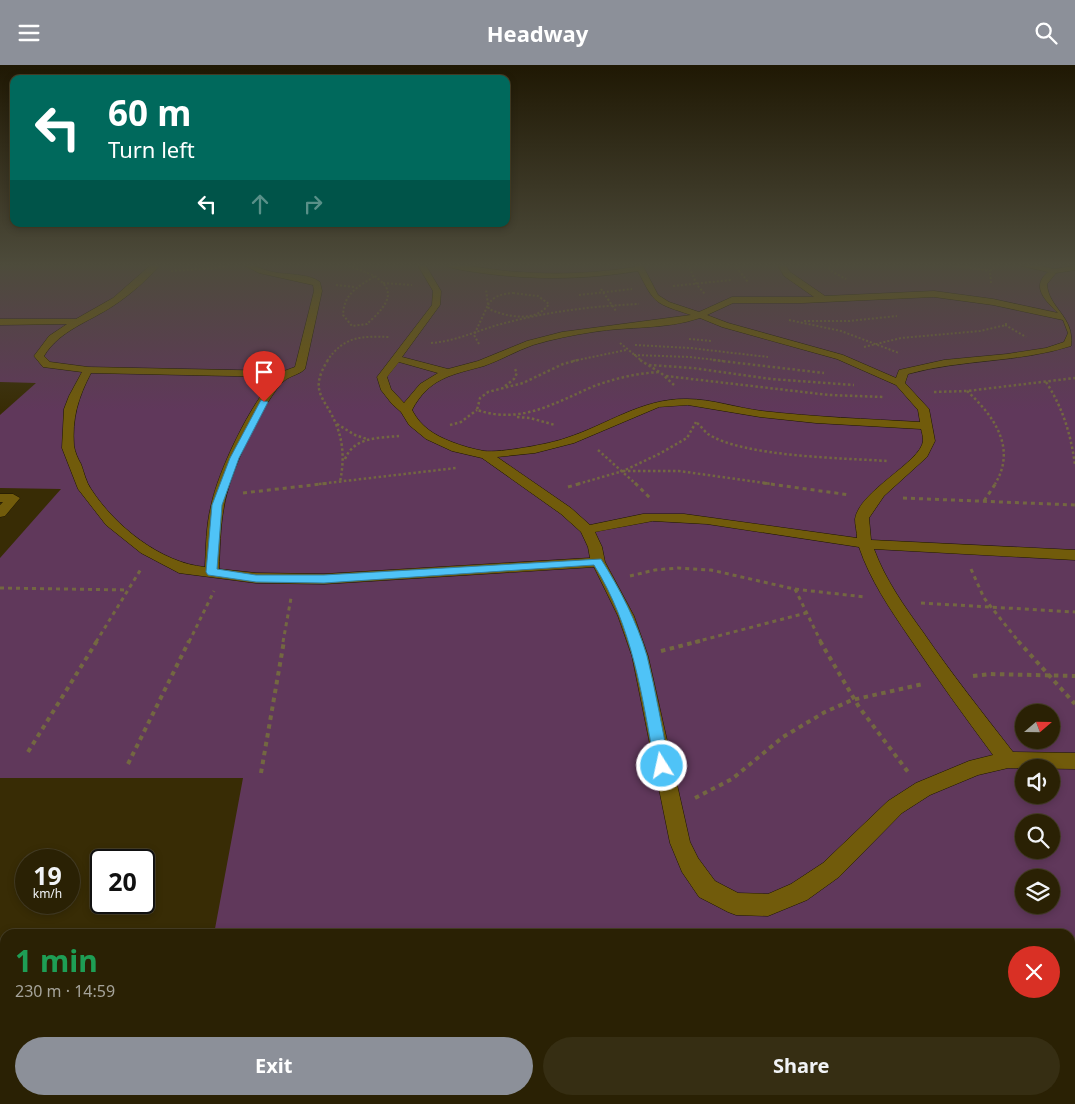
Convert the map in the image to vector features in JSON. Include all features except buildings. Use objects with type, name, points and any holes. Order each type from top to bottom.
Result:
[{"type":"lane","points":[[95,312],[58,333],[45,344],[39,356],[47,365],[88,370],[285,374],[300,369],[314,312]]},
{"type":"lane","points":[[430,312],[382,377],[386,390],[396,402],[406,409],[413,423],[430,437],[456,448],[486,455],[535,449],[570,441],[658,404],[688,403],[760,414],[858,424],[926,426]]},
{"type":"lane","points":[[688,312],[840,357],[900,383],[923,409],[929,441],[923,454],[876,497],[862,518],[865,544],[871,561],[893,601],[947,680],[1008,760]]},
{"type":"lane","points":[[406,409],[414,395],[430,380],[448,371],[482,363],[530,343],[562,335],[612,327],[654,325],[685,320],[705,312]]},
{"type":"lane","points":[[900,383],[903,372],[923,365],[1038,352],[1072,346],[1073,333],[1070,319],[1040,312]]},
{"type":"lane","points":[[0,322],[77,321]]},
{"type":"lane","points":[[396,358],[448,371]]},
{"type":"lane","points":[[88,370],[74,396],[70,409],[68,448],[84,489],[111,523],[146,550],[184,570],[256,578],[324,579],[598,562]]},
{"type":"lane","points":[[212,572],[217,505],[234,458],[256,414],[285,374]]},
{"type":"lane","points":[[486,455],[566,511],[587,531],[595,547],[598,562],[626,616],[640,656],[680,843],[686,858],[707,889],[736,904],[768,905],[799,893],[831,870],[895,807],[923,789],[976,767],[1008,760],[1075,761]]},
{"type":"lane","points":[[0,498],[13,498],[0,513]]},
{"type":"lane","points":[[587,531],[619,523],[659,517],[698,518],[806,537],[865,544],[965,551],[1075,555]]},
{"type":"path","points":[[343,312],[346,321],[352,326],[367,324],[379,312]]},
{"type":"path","points":[[480,346],[474,335],[485,312]]},
{"type":"path","points":[[494,312],[506,316],[548,312]]},
{"type":"path","points":[[424,343],[450,341],[474,335],[542,312]]},
{"type":"path","points":[[540,493],[623,471],[687,439],[696,422],[696,416],[688,403],[666,376],[633,355],[622,346],[613,334],[612,327],[617,312]]},
{"type":"path","points":[[789,320],[849,321],[902,315]]},
{"type":"path","points":[[840,357],[856,349],[876,343],[915,336],[980,331],[1006,325],[1006,318]]},
{"type":"path","points":[[798,321],[841,331],[876,343],[904,356]]},
{"type":"path","points":[[476,341],[482,331]]},
{"type":"path","points":[[344,459],[336,423],[323,404],[319,390],[321,375],[326,362],[334,352],[358,337],[396,338]]},
{"type":"path","points":[[681,338],[714,341]]},
{"type":"path","points":[[622,346],[690,348],[770,357]]},
{"type":"path","points":[[444,426],[461,422],[478,410],[480,398],[488,392],[523,383],[563,364],[627,350]]},
{"type":"path","points":[[633,355],[690,357],[783,369],[832,373]]},
{"type":"path","points":[[503,388],[514,379],[516,373],[511,364]]},
{"type":"path","points":[[649,365],[693,368],[771,379],[862,385]]},
{"type":"path","points":[[512,416],[550,407],[589,388],[628,375],[660,372]]},
{"type":"path","points":[[666,376],[829,395],[888,397]]},
{"type":"path","points":[[933,392],[967,391],[1075,378]]},
{"type":"path","points":[[1046,382],[1067,419],[1075,465]]},
{"type":"path","points":[[967,391],[989,411],[1002,438],[1002,470],[994,487],[983,501]]},
{"type":"path","points":[[478,410],[489,414],[530,418],[559,427]]},
{"type":"path","points":[[696,422],[699,427],[717,439],[746,447],[831,457],[914,463]]},
{"type":"path","points":[[336,423],[355,435],[368,439],[407,435]]},
{"type":"path","points":[[340,482],[346,452],[368,439]]},
{"type":"path","points":[[594,447],[623,471],[653,501]]},
{"type":"path","points":[[235,494],[465,467]]},
{"type":"path","points":[[623,471],[679,471],[834,494],[1075,505]]},
{"type":"path","points":[[965,551],[975,585],[990,608],[1047,675],[1075,704]]},
{"type":"path","points":[[28,752],[143,565]]},
{"type":"path","points":[[609,580],[655,570],[678,568],[711,570],[794,589],[893,601],[1075,612]]},
{"type":"path","points":[[0,588],[128,590]]},
{"type":"path","points":[[128,764],[215,589]]},
{"type":"path","points":[[794,589],[852,700],[887,749],[923,789]]},
{"type":"path","points":[[261,773],[291,594]]},
{"type":"path","points":[[640,656],[806,613]]},
{"type":"path","points":[[671,807],[704,795],[732,779],[783,737],[825,712],[852,700],[947,680],[990,674],[1075,676]]},
{"type":"shaded area","points":[[0,312],[1075,312],[1075,929],[215,929],[243,778],[0,778],[0,558],[61,489],[0,488],[0,415],[36,383],[0,382]]},
{"type":"route","points":[[264,402],[234,458],[217,505],[212,572],[256,578],[324,579],[598,562],[626,616],[640,656],[650,698],[662,766]]}]
